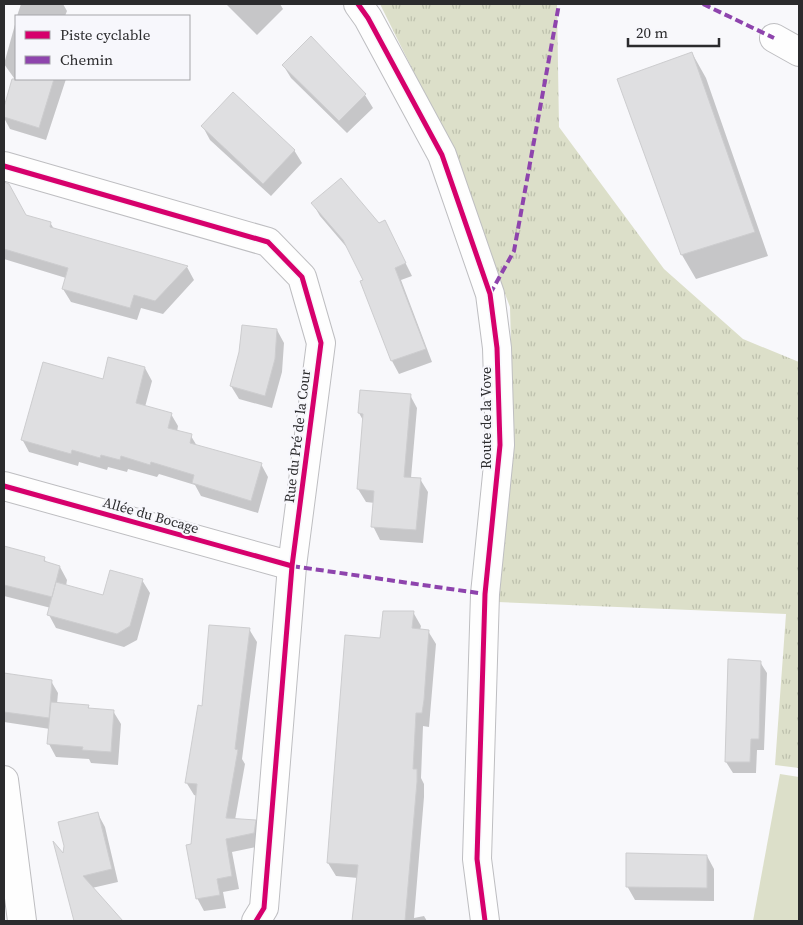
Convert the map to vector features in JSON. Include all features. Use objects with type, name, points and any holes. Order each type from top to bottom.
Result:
[{"type":"street","name":"Route de la Vove","points":[[358,4],[368,18],[442,155],[490,294],[497,348],[500,445],[485,594],[477,859],[485,921]]},
{"type":"street","points":[[774,38],[799,52]]},
{"type":"street","name":"Rue du Pré de la Cour","points":[[4,166],[268,242],[302,277],[321,343],[292,566],[264,908],[256,921]]},
{"type":"street","name":"Allée du Bocage","points":[[4,486],[292,566]]},
{"type":"street","points":[[4,780],[22,921]]},
{"type":"green space","points":[[380,4],[557,4],[559,127],[664,269],[743,339],[799,362],[799,768],[775,765],[786,614],[498,602],[513,414],[510,307],[442,129]]},
{"type":"green space","points":[[780,774],[799,777],[799,921],[753,921]]},
{"type":"building","points":[[311,36],[366,94],[339,121],[282,65]]},
{"type":"building","points":[[692,52],[755,232],[681,255],[617,79]]},
{"type":"building","points":[[12,79],[54,80],[39,128],[4,117],[4,107]]},
{"type":"building","points":[[233,92],[295,150],[263,184],[201,126]]},
{"type":"building","points":[[341,178],[379,223],[385,220],[406,263],[395,268],[426,349],[391,361],[360,281],[363,280],[343,240],[311,203]]},
{"type":"building","points":[[4,182],[9,184],[26,215],[51,222],[50,227],[188,266],[155,301],[134,295],[130,308],[62,289],[68,268],[4,249]]},
{"type":"building","points":[[242,325],[277,329],[275,359],[265,396],[230,386],[239,352]]},
{"type":"building","points":[[108,357],[145,367],[136,403],[172,413],[168,428],[192,434],[190,443],[262,463],[251,501],[192,483],[194,475],[151,462],[150,465],[121,456],[120,460],[101,455],[100,458],[72,450],[71,454],[21,440],[43,362],[103,379]]},
{"type":"building","points":[[360,390],[411,394],[404,477],[421,478],[416,530],[371,527],[374,491],[357,489],[363,414],[358,413]]},
{"type":"building","points":[[4,546],[45,557],[44,561],[60,566],[52,597],[4,585]]},
{"type":"building","points":[[110,570],[143,579],[130,626],[117,634],[47,615],[56,582],[103,595]]},
{"type":"building","points":[[383,611],[414,611],[412,628],[429,630],[422,713],[416,713],[413,769],[417,769],[417,782],[405,921],[352,921],[358,865],[327,863],[345,635],[380,638]]},
{"type":"building","points":[[209,625],[250,628],[235,749],[238,750],[226,818],[256,820],[254,833],[226,839],[232,876],[217,879],[220,895],[196,899],[186,845],[191,844],[197,784],[185,783],[198,705],[202,706]]},
{"type":"building","points":[[728,659],[761,661],[759,739],[751,739],[750,762],[725,762]]},
{"type":"building","points":[[4,673],[52,680],[49,718],[4,712]]},
{"type":"building","points":[[51,702],[89,705],[88,708],[114,710],[111,752],[82,750],[83,747],[47,744]]},
{"type":"building","points":[[98,812],[112,869],[83,876],[123,921],[74,921],[53,841],[63,853],[64,846],[58,822]]},
{"type":"building","points":[[626,853],[707,855],[707,888],[626,887]]},
{"type":"marked path","points":[[490,294],[514,251],[559,4]]},
{"type":"marked path","points":[[703,4],[774,38]]},
{"type":"marked path","points":[[292,566],[485,594]]},
{"type":"cycle path","points":[[358,4],[368,18],[442,155],[490,294],[497,348],[500,445],[485,594],[477,859],[485,921]]},
{"type":"cycle path","points":[[4,166],[268,242],[302,277],[321,343],[292,566],[264,908],[256,921]]},
{"type":"cycle path","points":[[4,486],[292,566]]}]
